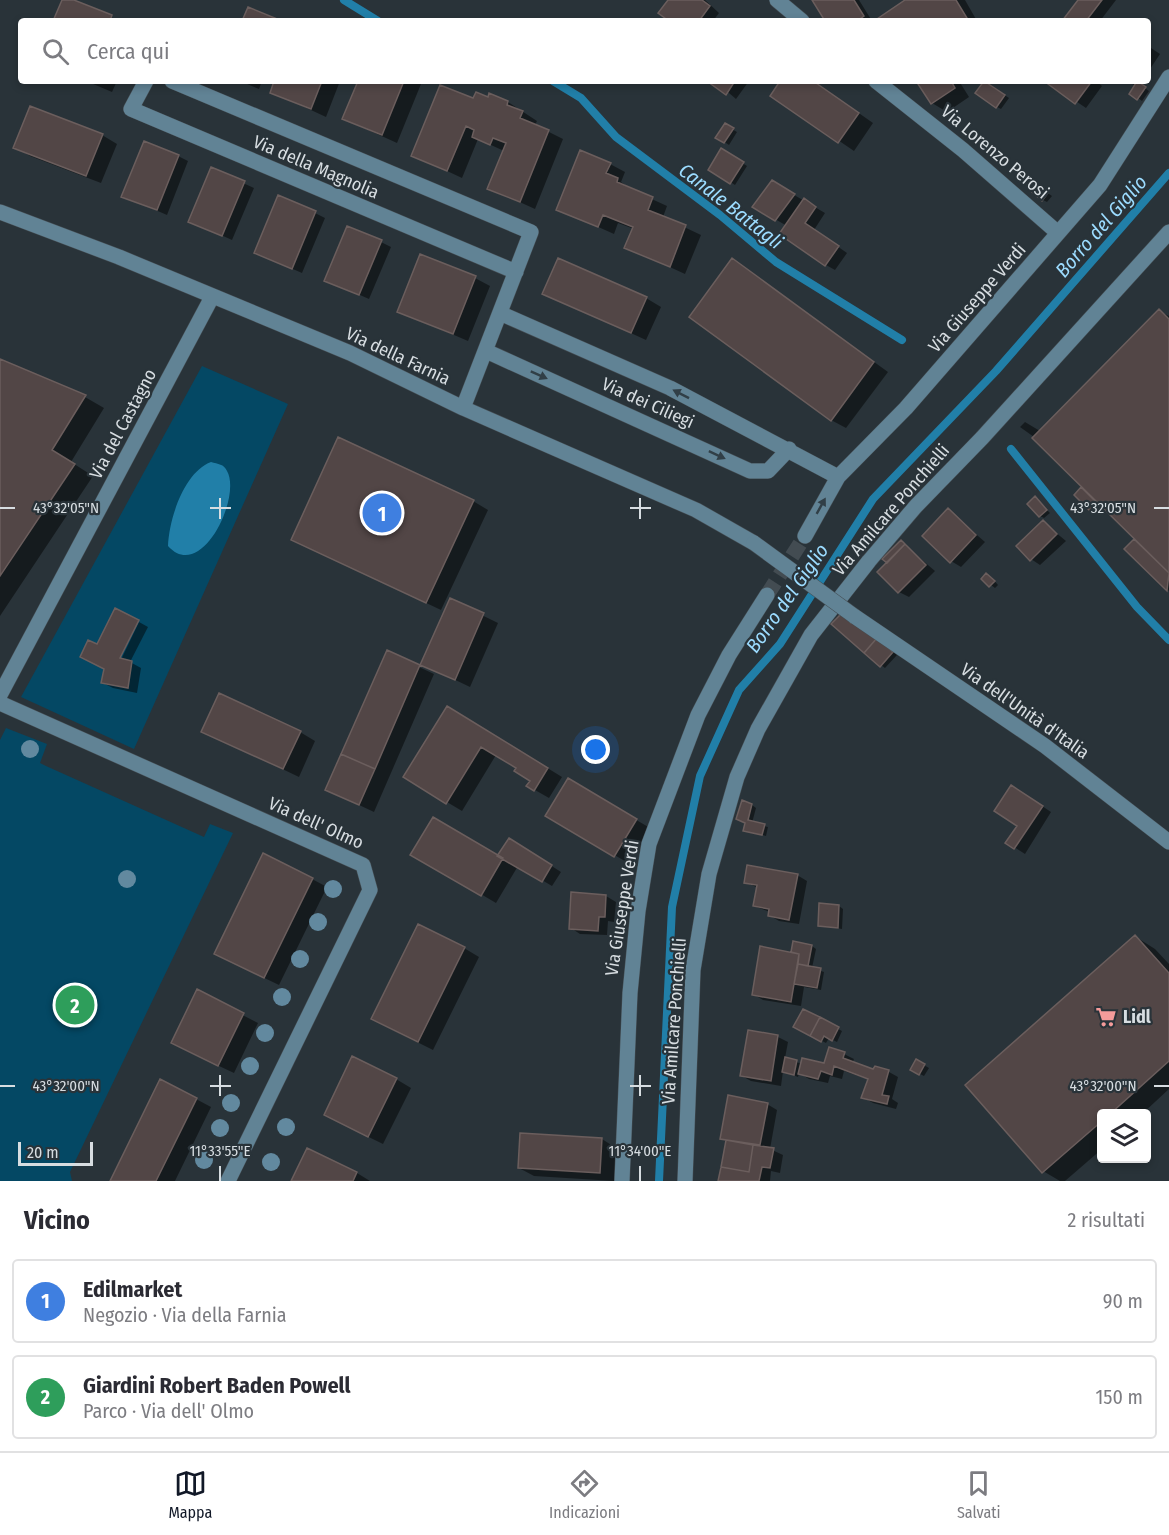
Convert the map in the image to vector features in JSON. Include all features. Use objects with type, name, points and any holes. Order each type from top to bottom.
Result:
[{"type":"street","points":[[785,3],[799,18]]},
{"type":"street","name":"Via Giuseppe Verdi","points":[[806,536],[837,477],[906,408],[1100,185],[1169,77]]},
{"type":"street","name":"Via della Magnolia","points":[[144,84],[130,109],[516,272]]},
{"type":"street","name":"Via della Magnolia","points":[[179,84],[531,232],[502,314],[463,408]]},
{"type":"street","name":"Via Lorenzo Perosi","points":[[880,84],[963,150],[1058,233]]},
{"type":"street","name":"Via della Farnia","points":[[0,204],[19,218]]},
{"type":"street","name":"Via della Farnia","points":[[0,212],[119,256],[350,353],[463,408],[696,510],[754,543],[854,616]]},
{"type":"street","name":"Via Amilcare Ponchielli","points":[[685,1181],[693,969],[709,874],[737,777],[758,729],[811,635],[869,561],[916,506],[982,438],[1169,232]]},
{"type":"street","name":"Via del Castagno","points":[[0,695],[212,297]]},
{"type":"street","name":"Via dei Ciliegi","points":[[502,314],[670,388],[789,449],[837,477]]},
{"type":"street","name":"Via dei Ciliegi","points":[[486,351],[750,471],[768,471],[789,449]]},
{"type":"street","name":"Via Giuseppe Verdi","points":[[622,1181],[630,993],[638,911],[649,844],[698,715],[751,618],[767,595]]},
{"type":"street","name":"Via dell'Unità d'Italia","points":[[854,616],[1045,746],[1169,842]]},
{"type":"street","name":"Via dell' Olmo","points":[[0,703],[363,865],[370,891],[228,1181]]},
{"type":"shaded area","points":[[202,366],[288,404],[134,749],[21,697]]},
{"type":"shaded area","points":[[211,462],[224,467],[230,483],[229,499],[224,516],[216,532],[205,545],[193,554],[181,554],[168,546],[175,510],[193,476],[201,467]]},
{"type":"shaded area","points":[[6,728],[47,744],[40,763],[46,766],[204,837],[210,824],[233,833],[70,1172],[72,1181],[0,1181],[0,740]]},
{"type":"building","points":[[62,0],[74,0],[112,15],[111,18],[54,18]]},
{"type":"building","points":[[668,0],[702,0],[710,6],[701,18],[665,18],[658,13]]},
{"type":"building","points":[[812,0],[854,0],[864,16],[861,18],[823,18]]},
{"type":"building","points":[[905,0],[956,0],[967,18],[878,18]]},
{"type":"building","points":[[1078,0],[1102,0],[1088,18],[1064,18]]},
{"type":"building","points":[[248,7],[275,18],[243,18]]},
{"type":"building","points":[[273,84],[321,84],[311,109],[270,93]]},
{"type":"building","points":[[357,84],[403,84],[382,135],[342,119]]},
{"type":"building","points":[[711,84],[733,84],[726,95]]},
{"type":"building","points":[[778,84],[817,84],[859,113],[838,143],[770,96]]},
{"type":"building","points":[[918,84],[953,84],[955,88],[931,104]]},
{"type":"building","points":[[982,84],[988,84],[1005,95],[996,108],[975,93]]},
{"type":"building","points":[[1048,84],[1090,84],[1075,104]]},
{"type":"building","points":[[1135,84],[1146,87],[1137,100],[1129,94]]},
{"type":"building","points":[[440,85],[473,98],[476,92],[488,97],[489,93],[508,101],[507,105],[523,111],[520,118],[549,130],[520,202],[487,189],[506,143],[493,138],[490,145],[472,137],[474,130],[466,126],[447,171],[411,156]]},
{"type":"building","points":[[30,106],[103,134],[86,176],[13,148]]},
{"type":"building","points":[[725,123],[734,128],[724,143],[715,138]]},
{"type":"building","points":[[144,141],[179,155],[157,210],[121,197]]},
{"type":"building","points":[[721,148],[744,162],[730,184],[708,170]]},
{"type":"building","points":[[580,150],[611,163],[606,173],[618,178],[617,182],[653,197],[648,210],[686,225],[670,267],[624,248],[633,227],[603,215],[598,227],[556,210]]},
{"type":"building","points":[[211,167],[245,181],[222,236],[188,222]]},
{"type":"building","points":[[772,180],[795,194],[775,221],[752,207]]},
{"type":"building","points":[[1038,185],[1048,193],[1042,201],[1032,192]]},
{"type":"building","points":[[278,195],[316,211],[292,269],[254,253]]},
{"type":"building","points":[[804,198],[816,207],[805,223],[839,246],[825,266],[779,234]]},
{"type":"building","points":[[347,226],[382,240],[359,295],[324,281]]},
{"type":"building","points":[[420,254],[476,276],[453,334],[397,312]]},
{"type":"building","points":[[558,258],[647,297],[631,333],[542,294]]},
{"type":"building","points":[[732,258],[874,362],[831,421],[689,317]]},
{"type":"building","points":[[1159,309],[1169,319],[1169,573],[1032,438]]},
{"type":"building","points":[[0,359],[86,395],[52,450],[75,464],[0,576]]},
{"type":"building","points":[[338,437],[474,500],[426,603],[291,540]]},
{"type":"building","points":[[1081,487],[1098,504],[1091,512],[1074,495]]},
{"type":"building","points":[[1035,496],[1047,510],[1039,517],[1027,504]]},
{"type":"building","points":[[948,508],[976,535],[950,563],[922,536]]},
{"type":"building","points":[[1043,520],[1057,534],[1030,561],[1016,546]]},
{"type":"building","points":[[1134,539],[1169,573],[1167,591],[1124,549]]},
{"type":"building","points":[[901,540],[905,544],[887,563],[882,559]]},
{"type":"building","points":[[905,544],[926,565],[898,593],[877,572]]},
{"type":"building","points":[[986,573],[995,581],[989,587],[981,579]]},
{"type":"building","points":[[450,598],[484,613],[455,680],[420,665]]},
{"type":"building","points":[[115,608],[139,620],[120,658],[132,661],[128,688],[101,683],[104,669],[80,657],[88,640],[97,644]]},
{"type":"building","points":[[841,614],[851,623],[855,618],[877,638],[864,653],[831,624]]},
{"type":"building","points":[[877,638],[893,652],[880,667],[864,653]]},
{"type":"building","points":[[387,650],[420,665],[375,769],[341,754]]},
{"type":"building","points":[[219,693],[301,731],[283,769],[201,732]]},
{"type":"building","points":[[447,706],[548,768],[534,791],[526,786],[530,781],[514,771],[516,768],[481,747],[446,804],[403,777]]},
{"type":"building","points":[[341,754],[375,769],[359,805],[325,790]]},
{"type":"building","points":[[568,778],[637,819],[614,857],[545,816]]},
{"type":"building","points":[[1011,785],[1043,806],[1014,849],[1005,843],[1017,826],[994,811]]},
{"type":"building","points":[[742,800],[752,804],[748,820],[765,824],[762,835],[743,831],[745,823],[736,819]]},
{"type":"building","points":[[433,817],[503,858],[481,896],[410,855]]},
{"type":"building","points":[[509,838],[552,865],[542,882],[497,856]]},
{"type":"building","points":[[263,853],[313,878],[264,978],[214,954]]},
{"type":"building","points":[[747,865],[798,874],[789,920],[768,916],[769,909],[753,906],[757,885],[744,883]]},
{"type":"building","points":[[571,892],[606,895],[605,917],[599,917],[598,931],[569,929]]},
{"type":"building","points":[[819,903],[839,905],[838,928],[818,926]]},
{"type":"building","points":[[418,924],[465,947],[418,1042],[371,1019]]},
{"type":"building","name":"Lidl","points":[[1135,935],[1169,973],[1169,1061],[1116,1109],[1097,1109],[1097,1125],[1042,1173],[965,1085]]},
{"type":"building","points":[[793,941],[812,945],[808,966],[798,964],[799,954],[791,952]]},
{"type":"building","points":[[760,946],[799,954],[791,1002],[752,995]]},
{"type":"building","points":[[798,964],[821,968],[817,988],[794,984]]},
{"type":"building","points":[[197,989],[244,1013],[218,1066],[171,1043]]},
{"type":"building","points":[[803,1009],[820,1017],[810,1036],[793,1027]]},
{"type":"building","points":[[820,1017],[839,1027],[832,1041],[824,1036],[821,1042],[810,1036]]},
{"type":"building","points":[[748,1030],[778,1035],[771,1081],[740,1076]]},
{"type":"building","points":[[829,1047],[845,1052],[843,1058],[873,1069],[875,1066],[889,1070],[882,1095],[889,1096],[887,1104],[861,1098],[868,1079],[834,1066],[832,1075],[821,1071],[818,1079],[798,1074],[802,1058],[824,1063]]},
{"type":"building","points":[[352,1056],[397,1078],[368,1137],[324,1115]]},
{"type":"building","points":[[785,1057],[797,1060],[794,1075],[782,1072]]},
{"type":"building","points":[[916,1059],[925,1064],[919,1075],[910,1070]]},
{"type":"building","points":[[160,1079],[197,1098],[156,1181],[110,1181]]},
{"type":"building","points":[[728,1095],[768,1103],[760,1145],[720,1139]]},
{"type":"building","points":[[520,1133],[602,1138],[600,1173],[518,1168]]},
{"type":"building","points":[[726,1140],[753,1145],[749,1172],[721,1167]]},
{"type":"building","points":[[753,1145],[774,1148],[770,1168],[762,1167],[759,1181],[718,1181],[721,1167],[749,1172]]},
{"type":"building","points":[[307,1148],[357,1172],[353,1181],[291,1181]]},
{"type":"waterway","name":"Canale Battagli","points":[[344,0],[373,18]]},
{"type":"waterway","name":"Canale Battagli","points":[[558,84],[581,98],[616,137],[720,215],[776,262],[902,340]]},
{"type":"waterway","name":"Borro del Giglio","points":[[659,1181],[672,907],[700,776],[739,690],[780,644],[873,499],[996,371],[1169,173]]},
{"type":"waterway","name":"Canale Battagli","points":[[1011,449],[1137,607],[1169,640]]},
{"type":"tunnel","points":[[767,595],[805,536]]},
{"type":"place","name":"Edilmarket","points":[[382,513]]},
{"type":"place","name":"Giardini Robert Baden Powell","points":[[75,1005]]},
{"type":"place","name":"Lidl","points":[[1106,1017]]}]
